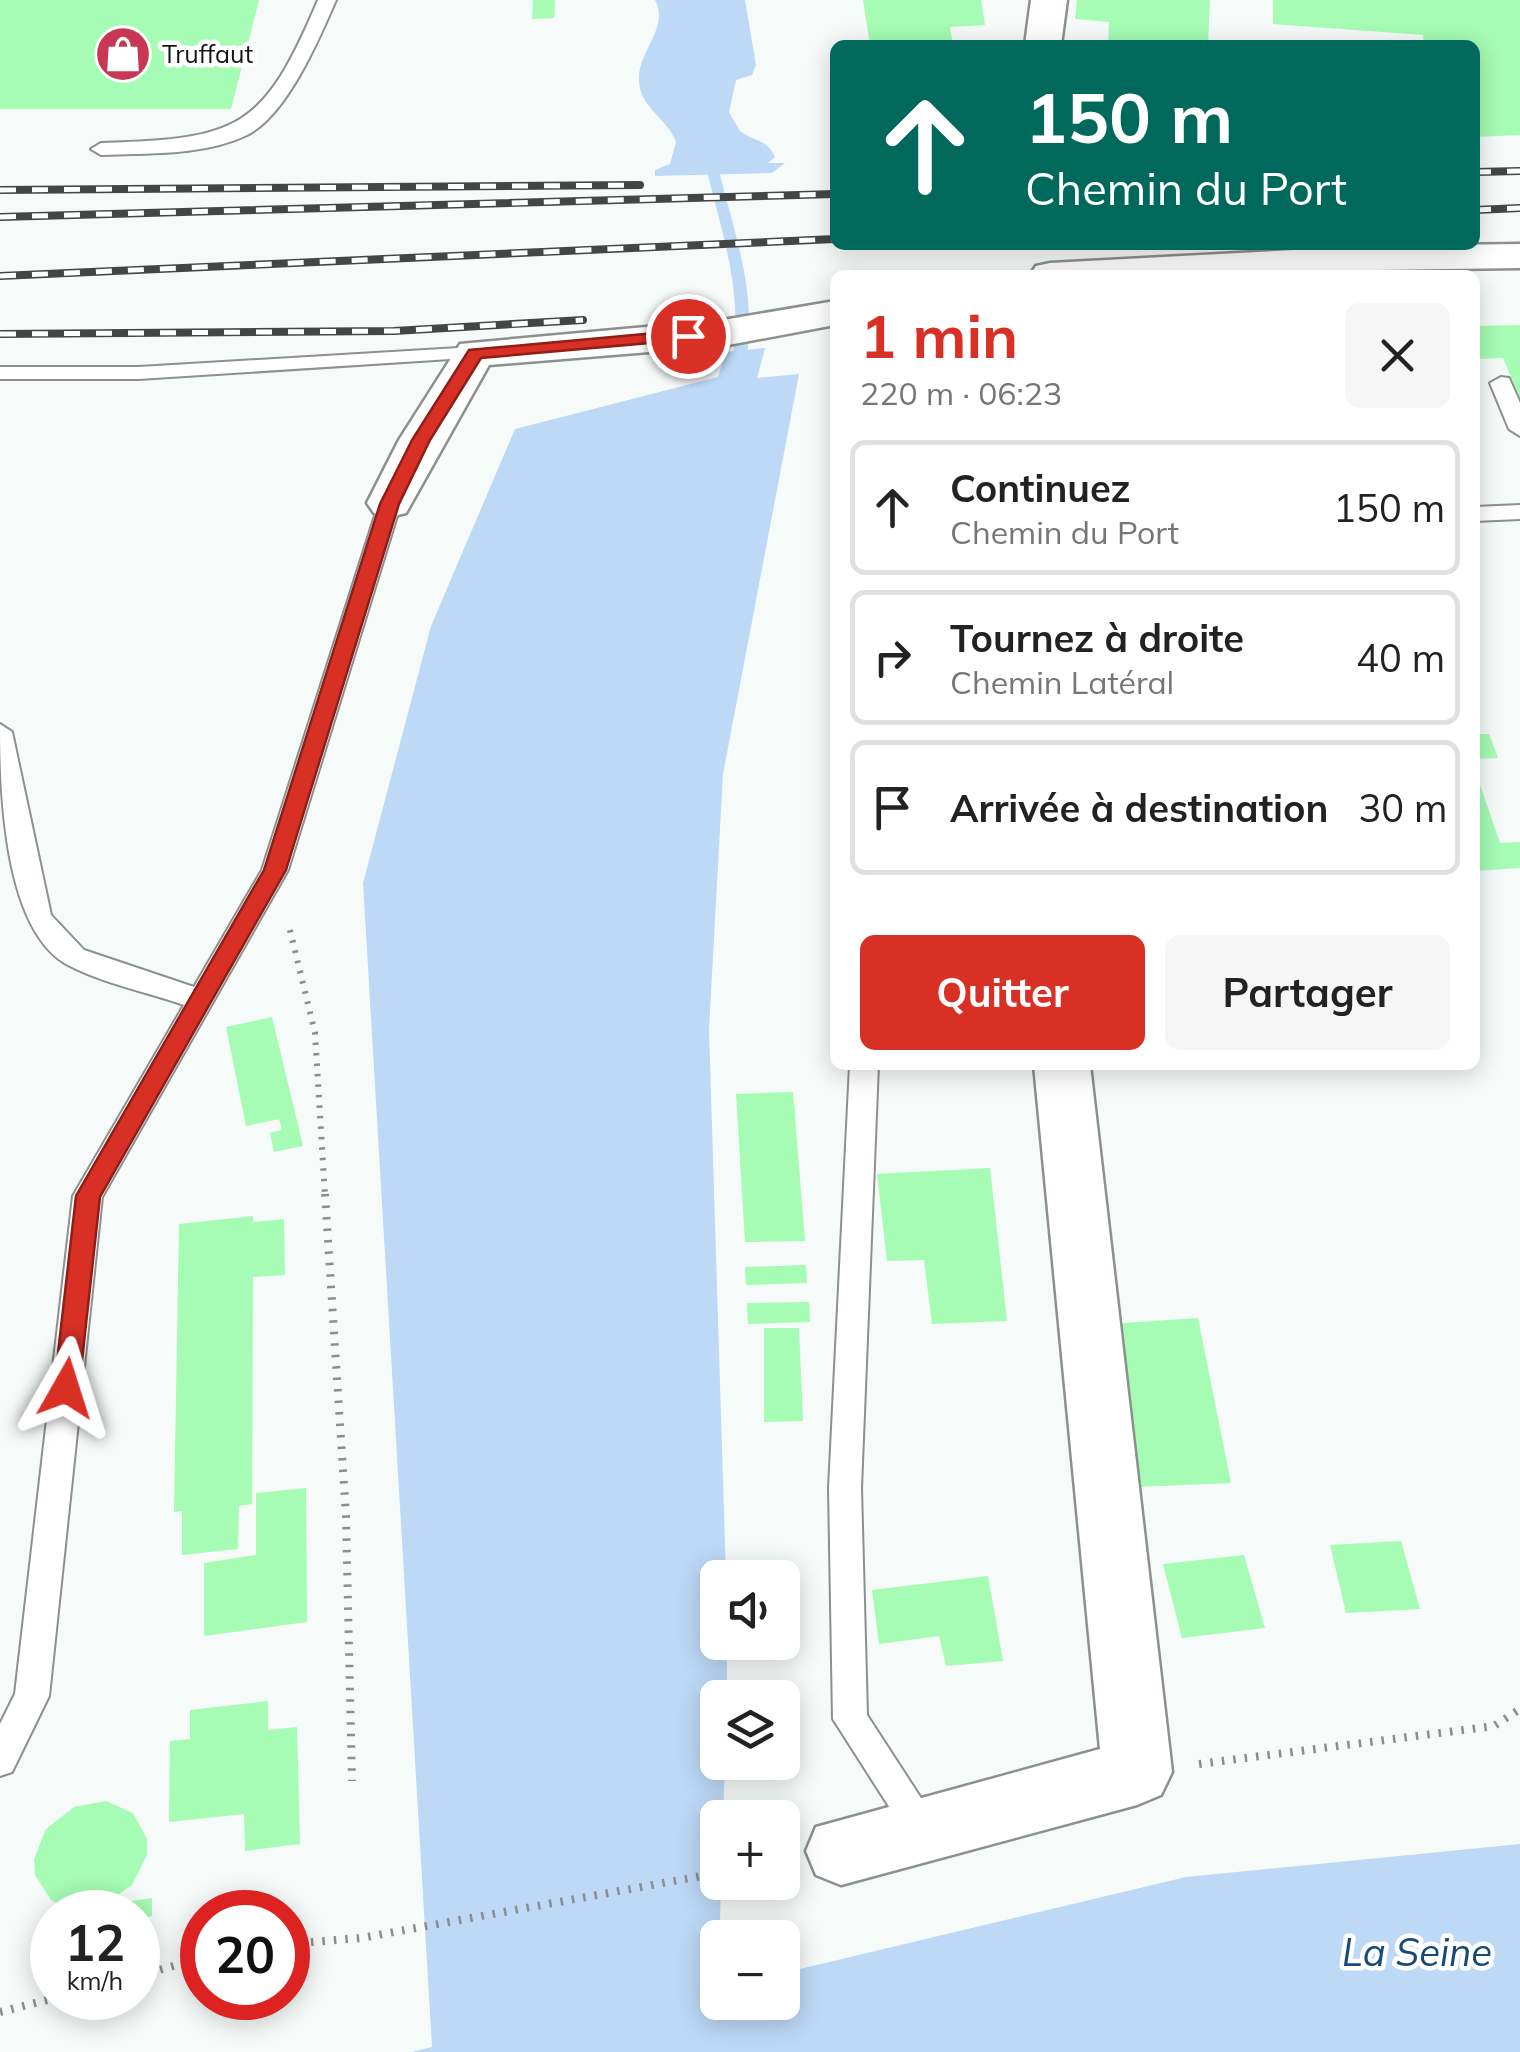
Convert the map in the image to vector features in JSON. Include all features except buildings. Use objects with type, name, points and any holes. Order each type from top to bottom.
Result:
[{"type":"street","points":[[1044,40],[1049,0]]},
{"type":"street","points":[[1144,270],[1370,258],[1520,256]]},
{"type":"street","points":[[390,504],[421,440],[475,353],[723,332],[830,314]]},
{"type":"street","points":[[840,1851],[1136,1772],[1063,1070]]},
{"type":"lane","points":[[100,149],[170,147],[249,127],[310,42],[327,0]]},
{"type":"lane","points":[[0,373],[139,372],[475,353]]},
{"type":"lane","points":[[1501,383],[1520,429]]},
{"type":"lane","points":[[0,1760],[32,1696],[88,1196],[275,870],[390,504]]},
{"type":"lane","points":[[1480,514],[1520,512]]},
{"type":"lane","points":[[0,732],[40,920],[75,957],[201,1000]]},
{"type":"lane","points":[[864,1070],[844,1488],[850,1719],[923,1829]]},
{"type":"path","points":[[275,870],[314,1033],[346,1516],[352,1781]]},
{"type":"path","points":[[1136,1772],[1494,1726],[1520,1709]]},
{"type":"path","points":[[310,1942],[361,1938],[700,1876]]},
{"type":"path","points":[[0,2012],[30,2004]]},
{"type":"water","points":[[655,0],[745,0],[756,65],[752,75],[736,80],[729,112],[740,131],[771,151],[775,157],[768,163],[785,163],[772,173],[655,176],[655,170],[670,164],[676,142],[647,104],[640,86],[641,65],[659,19]]},
{"type":"water","name":"La Seine","points":[[765,348],[757,378],[799,374],[723,774],[709,1029],[725,1560],[700,1560],[700,1660],[727,1660],[727,1680],[700,1680],[700,1780],[724,1780],[724,1800],[700,1800],[700,1900],[721,1900],[720,1920],[700,1920],[700,2020],[800,2020],[800,1969],[1186,1877],[1520,1844],[1520,2052],[412,2052],[432,2047],[363,883],[431,626],[515,429],[718,377],[726,352]]},
{"type":"waterway","points":[[709,154],[742,290],[743,345],[737,373]]},
{"type":"railway","points":[[1480,172],[1520,171]]},
{"type":"railway","points":[[0,190],[640,185]]},
{"type":"railway","points":[[0,217],[830,194]]},
{"type":"railway","points":[[1480,210],[1520,208]]},
{"type":"railway","points":[[0,276],[830,239]]},
{"type":"railway","points":[[0,334],[394,331],[583,320]]},
{"type":"place","name":"Truffaut","points":[[123,54]]},
{"type":"route","points":[[66,1388],[88,1196],[275,870],[390,504],[421,440],[475,353],[688,336]]}]
